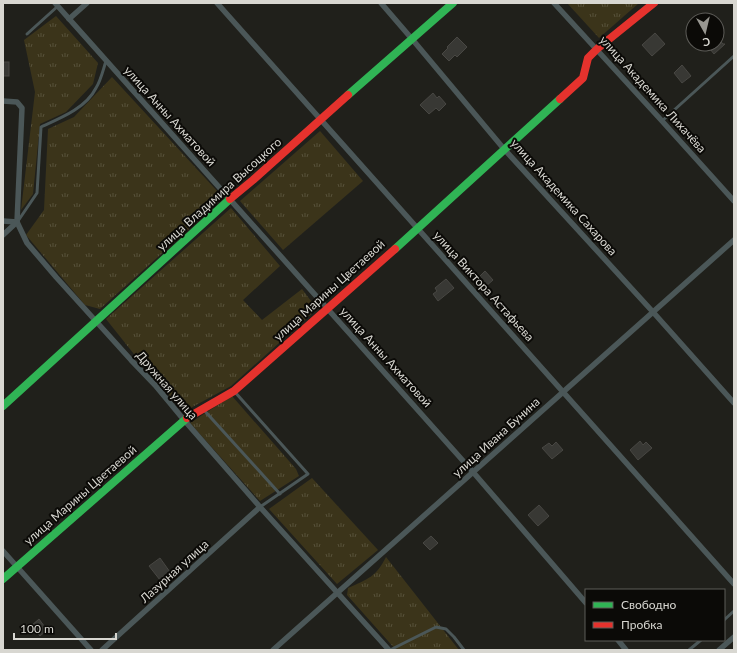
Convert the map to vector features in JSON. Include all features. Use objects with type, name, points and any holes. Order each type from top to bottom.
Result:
[{"type":"street","points":[[69,19],[87,3]]},
{"type":"street","name":"улица Виктора Астафьева","points":[[217,3],[734,584]]},
{"type":"street","name":"улица Академика Сахарова","points":[[380,3],[504,149],[734,403]]},
{"type":"street","name":"улица Владимира Высоцкого","points":[[3,406],[230,199],[453,3]]},
{"type":"street","name":"улица Академика Лихачёва","points":[[554,3],[734,202]]},
{"type":"street","name":"улица Марины Цветаевой","points":[[3,579],[184,420],[234,391],[328,309],[583,78],[588,58],[654,3]]},
{"type":"street","name":"улица Анны Ахматовой","points":[[57,5],[473,472],[585,602]]},
{"type":"street","name":"Дружная улица","points":[[3,101],[17,102],[22,108],[17,222],[27,243],[36,255],[155,385],[260,508],[389,650]]},
{"type":"street","points":[[3,221],[17,222]]},
{"type":"street","points":[[3,235],[17,222]]},
{"type":"street","name":"улица Ивана Бунина","points":[[273,650],[336,592],[564,392],[734,240]]},
{"type":"street","name":"Лазурная улица","points":[[102,650],[260,508]]},
{"type":"street","points":[[3,551],[91,650]]},
{"type":"street","points":[[721,649],[734,637]]},
{"type":"street","points":[[619,641],[626,650]]},
{"type":"lane","points":[[27,34],[57,5]]},
{"type":"lane","points":[[662,121],[734,56]]},
{"type":"lane","points":[[17,222],[37,194],[41,127],[66,115],[85,102],[96,88],[106,60]]},
{"type":"lane","points":[[234,391],[308,474],[260,508]]},
{"type":"lane","points":[[203,409],[280,494]]},
{"type":"lane","points":[[725,619],[734,611]]},
{"type":"lane","points":[[389,650],[436,627],[446,629],[464,650]]},
{"type":"lane","points":[[689,650],[700,641]]},
{"type":"green space","points":[[567,3],[639,3],[599,38]]},
{"type":"green space","points":[[56,16],[98,63],[93,84],[66,112],[40,124],[33,194],[21,210],[35,92],[24,40]]},
{"type":"green space","points":[[112,77],[218,192],[218,203],[100,309],[85,305],[26,235],[44,210],[48,129],[74,117]]},
{"type":"green space","points":[[320,131],[363,181],[283,250],[240,201]]},
{"type":"green space","points":[[231,208],[280,266],[243,300],[262,320],[302,289],[317,309],[231,386],[185,411],[157,383],[106,319]]},
{"type":"green space","points":[[232,396],[296,469],[299,476],[260,501],[190,423]]},
{"type":"green space","points":[[312,478],[378,550],[337,584],[269,509]]},
{"type":"green space","points":[[386,557],[459,650],[396,650],[347,595],[348,588],[371,577],[379,569]]},
{"type":"building","points":[[655,33],[665,44],[652,56],[642,45]]},
{"type":"building","points":[[457,37],[467,47],[457,57],[455,55],[449,61],[442,54]]},
{"type":"building","points":[[3,62],[9,62],[9,76],[3,76]]},
{"type":"building","points":[[682,65],[691,76],[682,83],[674,73]]},
{"type":"building","points":[[433,93],[437,98],[439,96],[446,104],[439,111],[436,108],[429,114],[420,105]]},
{"type":"building","points":[[485,271],[493,280],[485,287],[477,279]]},
{"type":"building","points":[[446,279],[454,288],[438,301],[433,294],[437,291],[435,288]]},
{"type":"building","points":[[640,441],[643,445],[646,442],[652,448],[638,460],[630,450]]},
{"type":"building","points":[[556,442],[563,450],[552,459],[542,448],[549,443],[552,446]]},
{"type":"building","points":[[539,505],[549,516],[538,526],[528,515]]},
{"type":"building","points":[[431,536],[438,543],[430,550],[423,543]]},
{"type":"building","points":[[160,558],[170,572],[160,580],[149,566]]},
{"type":"building","points":[[39,619],[47,630],[40,636],[31,626]]},
{"type":"traffic: fast","points":[[348,95],[453,3]]},
{"type":"traffic: fast","points":[[395,249],[560,99]]},
{"type":"traffic: fast","points":[[3,406],[230,199]]},
{"type":"traffic: fast","points":[[3,579],[187,418]]},
{"type":"traffic: jam","points":[[560,99],[583,78],[588,58],[654,3]]},
{"type":"traffic: jam","points":[[230,199],[348,95]]},
{"type":"traffic: jam","points":[[187,418],[234,391],[395,249]]}]
